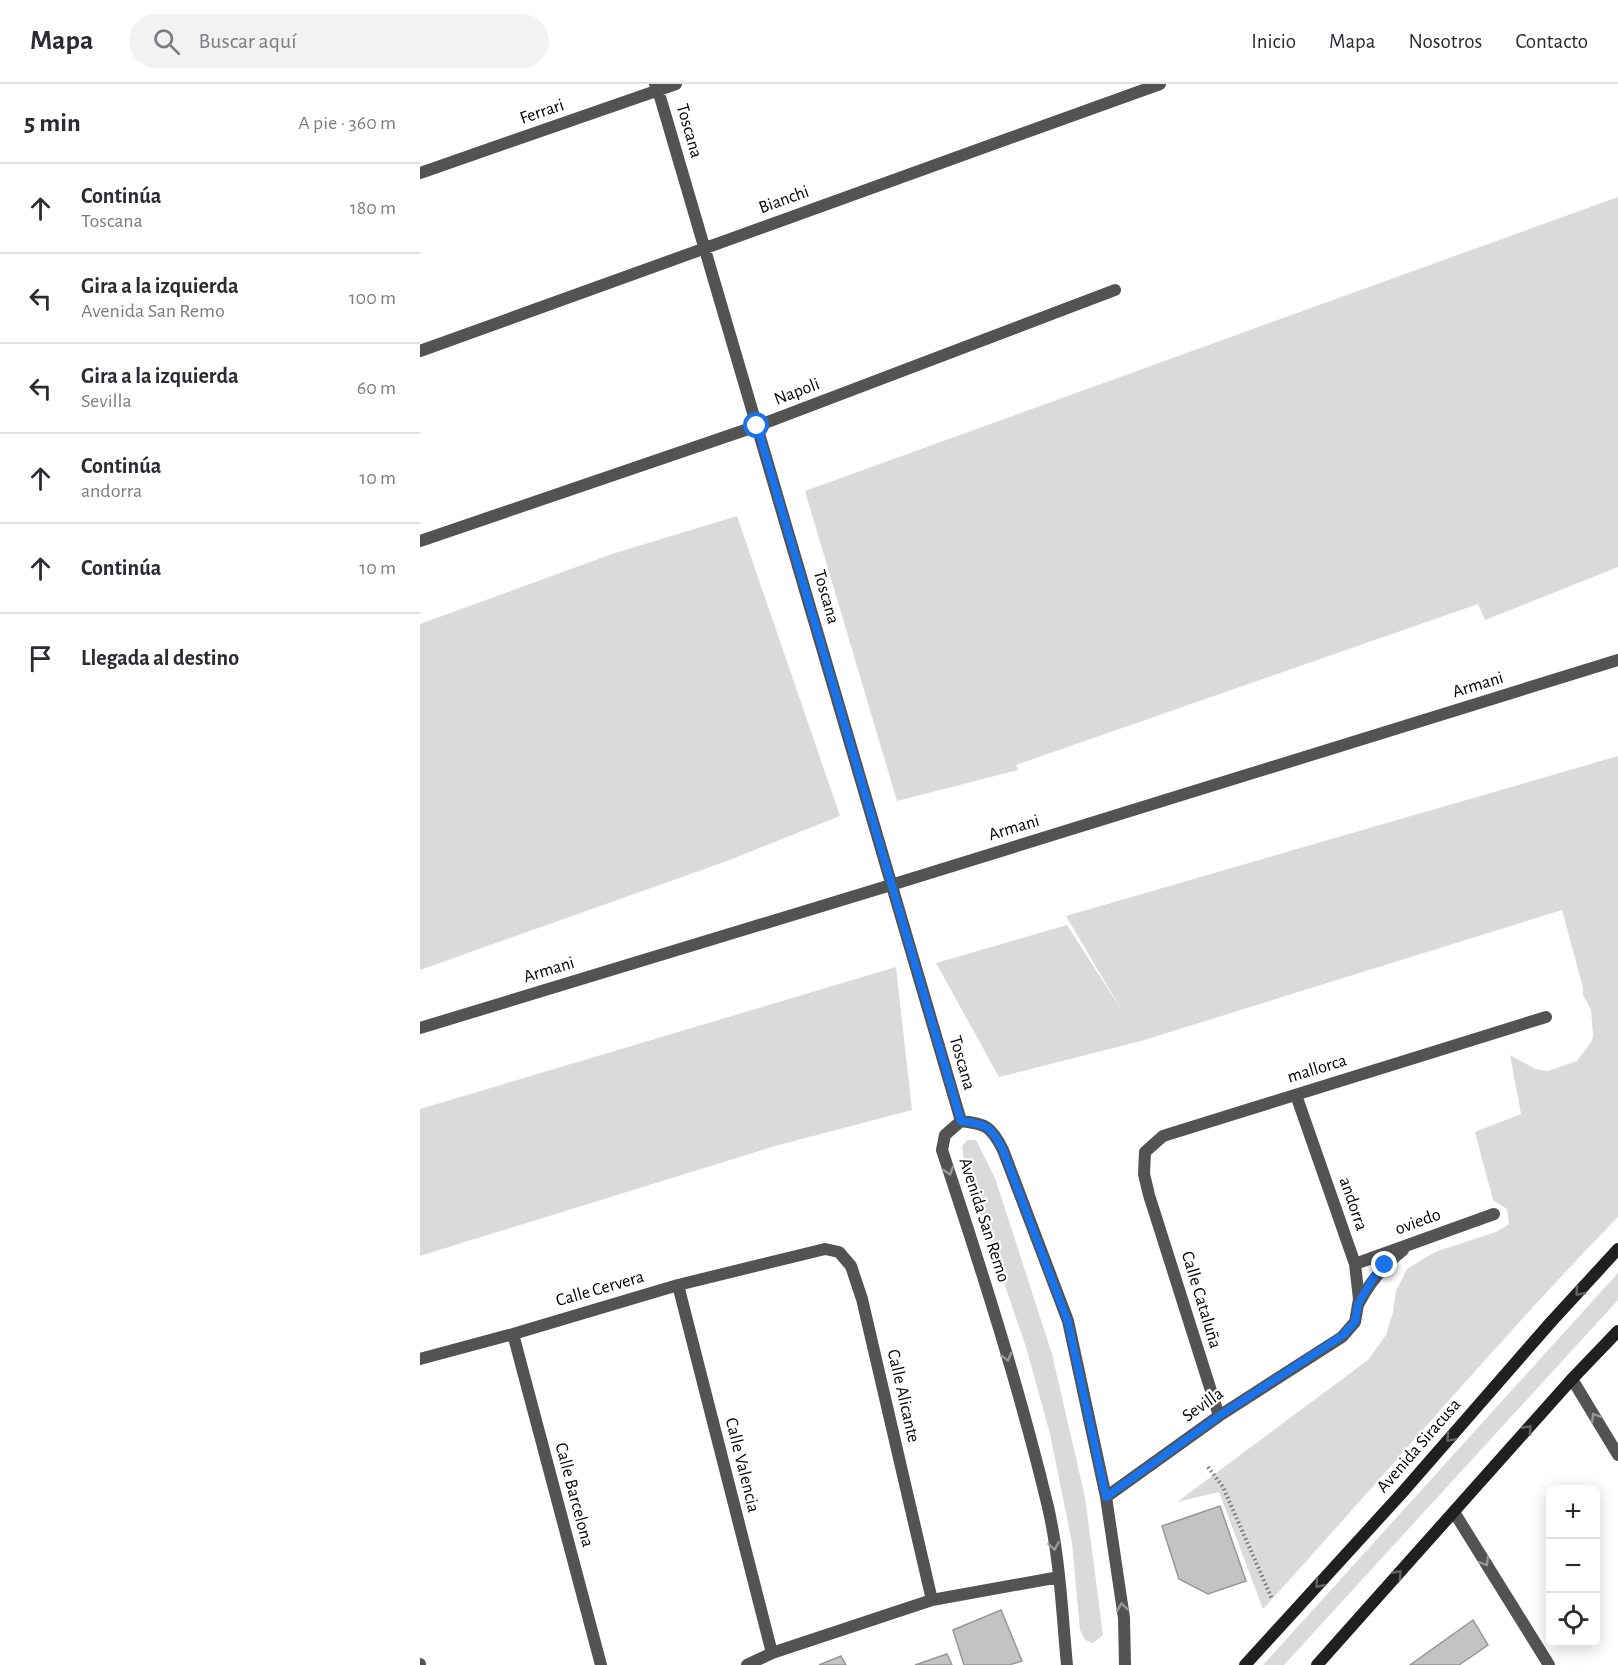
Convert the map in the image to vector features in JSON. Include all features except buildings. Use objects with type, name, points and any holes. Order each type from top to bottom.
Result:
[{"type":"street","name":"Ferrari","points":[[420,173],[656,87],[676,84]]},
{"type":"street","name":"Bianchi","points":[[420,351],[1160,84]]},
{"type":"street","name":"Toscana","points":[[656,87],[961,1121]]},
{"type":"street","name":"Napoli","points":[[420,541],[757,426],[1115,290]]},
{"type":"street","name":"Armani","points":[[420,1028],[1618,660]]},
{"type":"street","name":"mallorca","points":[[1149,1195],[1144,1174],[1145,1152],[1163,1136],[1546,1017]]},
{"type":"street","name":"andorra","points":[[1296,1095],[1355,1264],[1359,1299],[1355,1322],[1342,1336],[1324,1348]]},
{"type":"street","points":[[961,1121],[982,1124],[996,1135],[1068,1322],[1106,1497],[1124,1618],[1125,1665]]},
{"type":"street","name":"Avenida San Remo","points":[[961,1121],[945,1135],[942,1150],[999,1324],[1048,1509],[1059,1577],[1067,1665]]},
{"type":"street","name":"Calle Cataluña","points":[[1149,1195],[1219,1416]]},
{"type":"street","name":"oviedo","points":[[1355,1264],[1494,1214]]},
{"type":"street","points":[[1358,1304],[1374,1277],[1409,1245]]},
{"type":"street","name":"Calle Alicante","points":[[792,1258],[825,1249],[839,1252],[851,1266],[862,1299],[932,1600]]},
{"type":"street","name":"Avenida Siracusa","points":[[1245,1665],[1401,1494],[1618,1249]]},
{"type":"street","name":"Calle Cervera","points":[[420,1359],[678,1286],[792,1258]]},
{"type":"street","name":"Calle Valencia","points":[[678,1286],[772,1653]]},
{"type":"street","points":[[1317,1665],[1572,1379],[1618,1331]]},
{"type":"street","name":"Calle Barcelona","points":[[513,1334],[601,1665]]},
{"type":"street","name":"Sevilla","points":[[1106,1497],[1219,1416],[1324,1348]]},
{"type":"street","points":[[1572,1379],[1618,1455]]},
{"type":"street","points":[[1454,1512],[1549,1665]]},
{"type":"street","points":[[747,1665],[772,1653],[932,1600],[1059,1577]]},
{"type":"path","points":[[1208,1467],[1223,1487],[1272,1599]]},
{"type":"shaded area","points":[[1618,197],[1618,567],[1485,620],[1478,604],[1016,765],[1018,770],[897,801],[805,491]]},
{"type":"shaded area","points":[[737,516],[840,816],[727,861],[420,970],[420,624],[612,554]]},
{"type":"shaded area","points":[[1618,756],[1618,1217],[1527,1313],[1263,1609],[1219,1492],[1177,1502],[1368,1360],[1386,1335],[1396,1291],[1407,1269],[1435,1252],[1496,1232],[1509,1224],[1507,1209],[1493,1200],[1475,1132],[1521,1114],[1510,1055],[1535,1069],[1548,1071],[1577,1061],[1592,1041],[1591,1010],[1583,995],[1562,910],[1141,1041],[999,1077],[936,963],[1067,925],[1124,1014],[1066,916]]},
{"type":"shaded area","points":[[896,967],[912,1110],[775,1146],[420,1256],[420,1109]]},
{"type":"shaded area","points":[[967,1140],[976,1140],[995,1178],[1052,1354],[1085,1497],[1103,1635],[1093,1643],[1085,1640],[1080,1630],[1072,1543],[1050,1434],[1026,1347],[965,1169],[962,1146]]},
{"type":"shaded area","points":[[1618,1273],[1618,1300],[1284,1665],[1263,1665]]},
{"type":"route","points":[[757,426],[961,1121],[982,1124],[996,1135],[1003,1150],[1068,1322],[1106,1497],[1219,1416],[1342,1336],[1355,1322],[1358,1304],[1374,1277],[1385,1265]]}]
